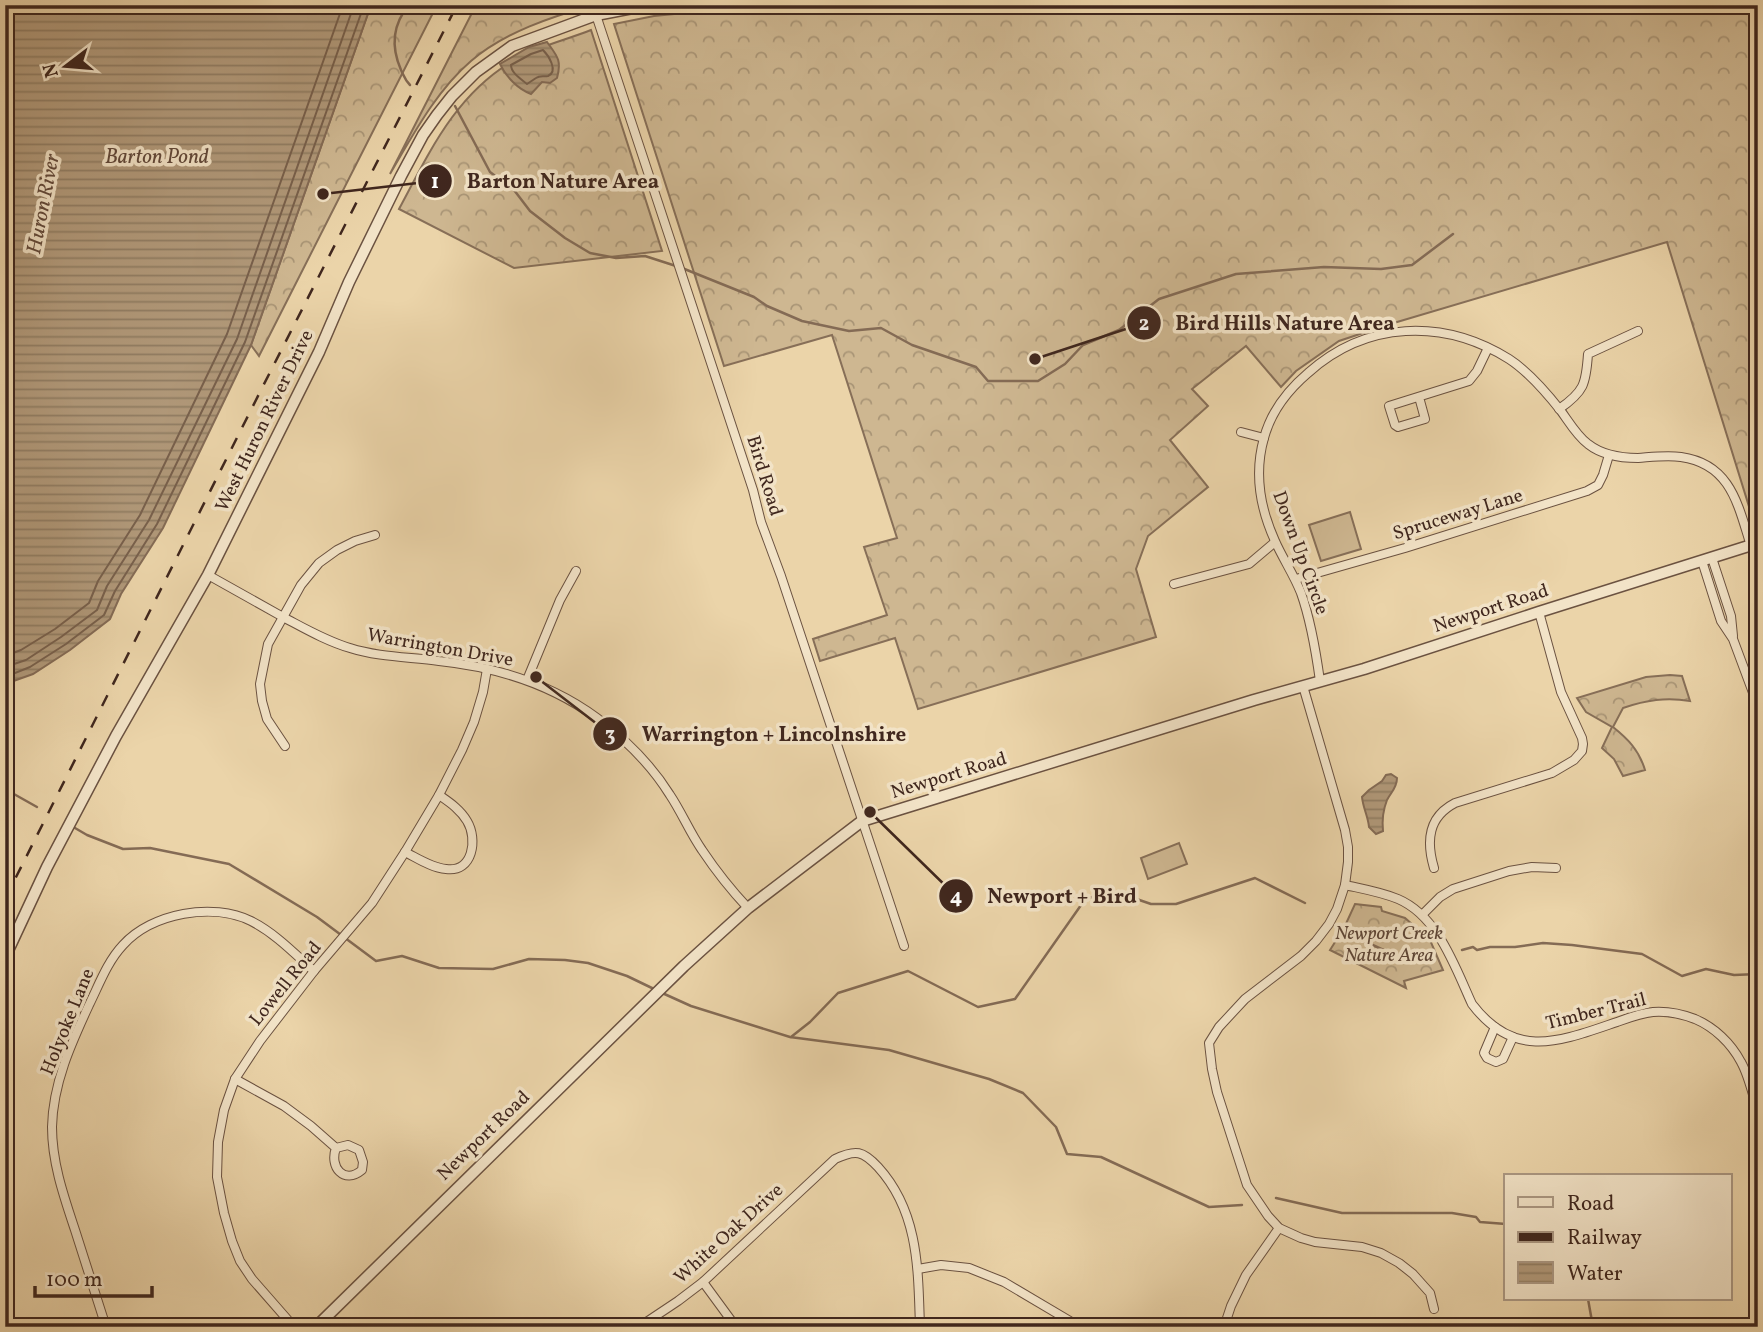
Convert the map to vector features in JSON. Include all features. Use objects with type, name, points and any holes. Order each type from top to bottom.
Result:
[{"type":"street","name":"West Huron River Drive","points":[[5,957],[47,867],[116,736],[208,575],[319,352],[349,282],[401,176],[437,115],[475,72],[499,54],[525,40],[596,15],[648,5]]},
{"type":"street","name":"Bird Road","points":[[596,15],[753,489],[761,522],[782,576],[904,946]]},
{"type":"street","name":"Down Up Circle","points":[[1320,681],[1303,597],[1275,542],[1262,509],[1259,471],[1264,438],[1278,406],[1296,382],[1318,363],[1346,346],[1373,336],[1403,330],[1455,335],[1510,360],[1527,374],[1589,445],[1609,455],[1628,458],[1679,457],[1696,461],[1714,470],[1728,484],[1754,545]]},
{"type":"street","points":[[1559,409],[1574,398],[1582,387],[1587,374],[1588,354],[1638,331]]},
{"type":"street","points":[[1419,397],[1425,419],[1409,425],[1395,425],[1389,406],[1469,381],[1488,348]]},
{"type":"street","points":[[1241,432],[1264,438]]},
{"type":"street","name":"Spruceway Lane","points":[[1296,579],[1587,491],[1598,485],[1609,455]]},
{"type":"street","points":[[285,746],[267,719],[260,684],[268,644],[301,585],[319,563],[355,541],[376,535]]},
{"type":"street","points":[[1174,584],[1249,564],[1275,542]]},
{"type":"street","name":"Newport Road","points":[[316,1327],[658,991],[748,908],[862,821],[1364,669],[1754,545]]},
{"type":"street","points":[[1707,559],[1731,616],[1733,639],[1758,706]]},
{"type":"street","points":[[527,680],[576,571]]},
{"type":"street","name":"Warrington Drive","points":[[208,575],[315,634],[351,648],[487,669],[527,680],[568,699],[598,719],[625,742],[658,777],[671,795],[700,849],[748,908]]},
{"type":"street","points":[[1434,868],[1429,847],[1430,832],[1445,808],[1548,775],[1574,760],[1582,751],[1579,730],[1562,692],[1539,612]]},
{"type":"street","name":"Lowell Road","points":[[293,1327],[252,1279],[240,1261],[232,1241],[217,1177],[218,1142],[224,1110],[235,1079],[260,1041],[314,971],[372,903],[405,852],[462,750],[474,722],[487,669]]},
{"type":"street","points":[[1303,686],[1345,830],[1348,862],[1345,885],[1337,909],[1316,941],[1301,956],[1245,999],[1219,1027],[1209,1043],[1217,1092],[1247,1185],[1279,1228],[1301,1238],[1362,1247],[1381,1253],[1413,1274],[1430,1293],[1433,1309]]},
{"type":"street","points":[[405,852],[447,870],[461,867],[468,859],[473,849],[472,830],[458,809],[439,794]]},
{"type":"street","points":[[1423,914],[1440,897],[1453,889],[1509,871],[1532,867],[1556,868]]},
{"type":"street","name":"Timber Trail","points":[[1345,885],[1400,900],[1423,914],[1439,936],[1472,1003],[1494,1027],[1513,1037],[1552,1042],[1653,1012],[1683,1014],[1709,1025],[1728,1043],[1742,1063],[1758,1112]]},
{"type":"street","name":"Holyoke Lane","points":[[106,1327],[59,1180],[52,1126],[55,1098],[63,1067],[107,968],[124,944],[152,925],[190,912],[206,911],[234,915],[252,922],[279,940],[314,971]]},
{"type":"street","points":[[1494,1027],[1485,1050],[1485,1056],[1490,1060],[1496,1062],[1503,1059],[1513,1037]]},
{"type":"street","points":[[235,1079],[284,1105],[336,1148]]},
{"type":"street","name":"White Oak Drive","points":[[639,1327],[703,1282],[835,1158],[845,1154],[867,1155],[888,1178],[904,1206],[913,1236],[918,1269]]},
{"type":"street","points":[[1224,1327],[1246,1275],[1279,1228]]},
{"type":"street","points":[[920,1327],[918,1269],[940,1265],[969,1268],[1004,1282],[1080,1327]]},
{"type":"street","points":[[703,1282],[736,1327]]},
{"type":"green space","points":[[371,5],[437,5],[259,356],[251,345]]},
{"type":"green space","points":[[476,5],[593,5],[545,20],[513,34],[471,61],[436,100],[390,174]]},
{"type":"green space","points":[[919,5],[1758,5],[1758,511],[1751,513],[1667,242],[1339,341],[1296,371],[1281,387],[1246,346],[1192,389],[1208,406],[1170,440],[1208,487],[1148,536],[1136,569],[1156,637],[918,709],[895,638],[820,661],[813,639],[887,615],[864,547],[897,538],[832,335],[724,366],[614,24],[654,16],[746,7],[854,12]]},
{"type":"green space","points":[[591,30],[662,251],[514,268],[399,209],[447,125],[477,89],[495,73],[525,54]]},
{"type":"green space","points":[[1350,512],[1361,549],[1321,561],[1309,525]]},
{"type":"green space","points":[[1682,676],[1690,701],[1656,700],[1623,708],[1613,727],[1632,746],[1645,770],[1623,776],[1614,759],[1602,748],[1612,727],[1586,712],[1577,698],[1646,677]]},
{"type":"green space","points":[[1179,843],[1187,864],[1148,879],[1141,858]]},
{"type":"green space","name":"Newport Creek Nature Area","points":[[1355,904],[1381,907],[1382,911],[1405,918],[1430,940],[1443,970],[1404,981],[1406,988],[1330,950]]},
{"type":"water","name":"Barton Pond","points":[[5,5],[371,5],[251,345],[163,528],[121,594],[110,619],[33,674],[5,684]]},
{"type":"water","points":[[547,42],[558,58],[557,78],[550,83],[542,82],[531,94],[513,82],[500,64],[529,47]]},
{"type":"water","points":[[1391,774],[1397,778],[1396,785],[1387,800],[1383,831],[1376,834],[1369,827],[1362,797],[1386,775]]},
{"type":"waterway","points":[[409,5],[396,28],[395,45],[401,70],[410,85]]},
{"type":"waterway","points":[[455,106],[490,172],[514,190],[530,211],[565,238],[590,253],[616,258],[645,256],[676,266]]},
{"type":"waterway","points":[[682,268],[754,297],[767,306],[802,321],[849,331],[881,328],[912,345],[976,367],[988,381],[1038,381],[1065,364],[1083,345],[1119,330],[1159,299],[1236,274],[1324,267],[1381,269],[1412,265],[1453,234]]},
{"type":"waterway","points":[[5,789],[37,807]]},
{"type":"waterway","points":[[75,828],[123,849],[150,848],[229,864],[317,917],[376,961],[402,956],[439,968],[493,969],[529,959],[565,960],[588,963],[627,976],[654,989]]},
{"type":"waterway","points":[[791,1037],[838,993],[908,971],[978,1007],[1015,999],[1086,898],[1119,893],[1151,904],[1176,904],[1255,878],[1305,903]]},
{"type":"waterway","points":[[1353,936],[1401,958],[1432,956]]},
{"type":"waterway","points":[[1462,950],[1543,943],[1572,945],[1642,954],[1682,976],[1706,969],[1734,975],[1758,974]]},
{"type":"waterway","points":[[660,992],[691,1006],[790,1037],[889,1050],[989,1079],[1023,1093],[1056,1127],[1067,1154],[1101,1157],[1209,1207],[1242,1205]]},
{"type":"waterway","points":[[1276,1198],[1342,1213],[1452,1213],[1476,1217],[1480,1222],[1504,1224]]},
{"type":"waterway","points":[[1588,1300],[1593,1327]]},
{"type":"railway","points":[[5,899],[457,5]]},
{"type":"place","name":"Barton Nature Area","points":[[323,194]]},
{"type":"place","name":"Bird Hills Nature Area","points":[[1035,359]]},
{"type":"place","name":"Warrington + Lincolnshire","points":[[536,677]]},
{"type":"place","name":"Newport + Bird","points":[[870,812]]},
{"type":"water label","name":"Huron River","points":[[44,204]]}]
